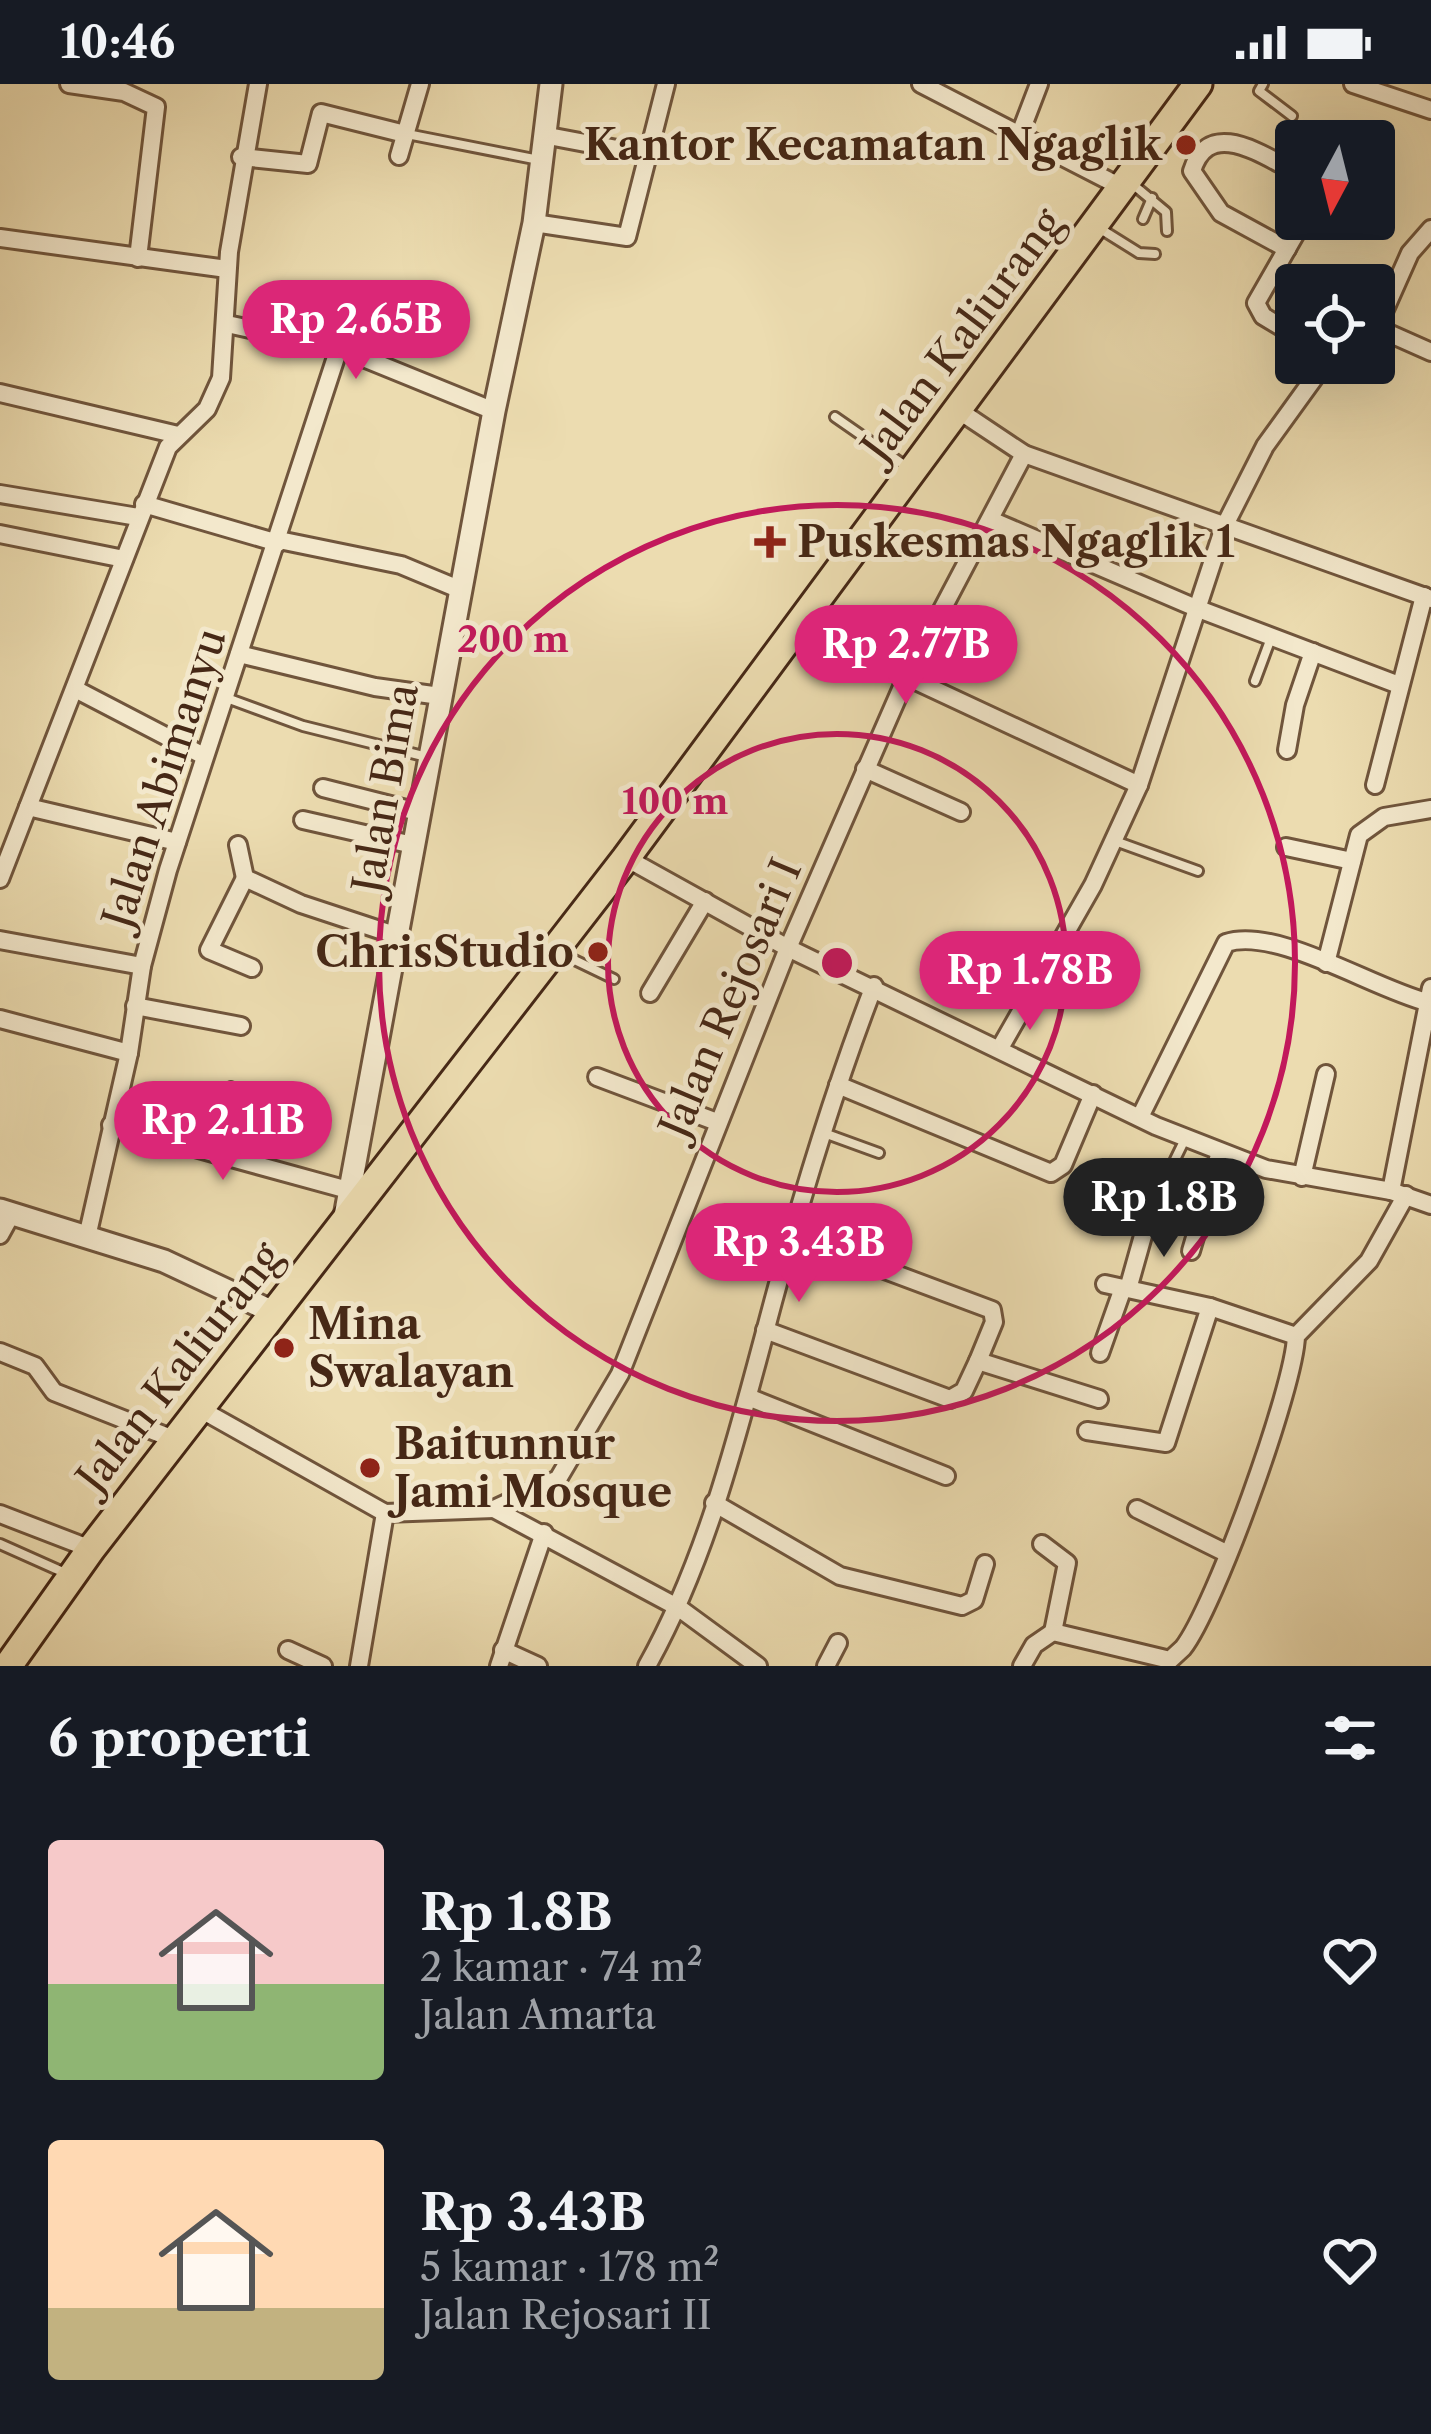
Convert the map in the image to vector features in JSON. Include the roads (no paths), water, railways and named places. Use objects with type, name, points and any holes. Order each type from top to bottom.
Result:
[{"type":"main road","name":"Jalan Kaliurang","points":[[8,1666],[91,1549],[344,1223],[358,1181],[555,951],[1096,226],[1184,143],[1198,84]]},
{"type":"street","points":[[69,84],[124,92],[156,107],[138,258]]},
{"type":"street","points":[[0,879],[77,690],[141,510],[178,435],[214,397],[227,324],[227,269],[241,157],[258,84]]},
{"type":"street","points":[[399,156],[420,84]]},
{"type":"street","name":"Jalan Bima","points":[[358,1181],[428,757],[535,223],[551,84]]},
{"type":"street","points":[[535,223],[627,237],[665,84]]},
{"type":"street","points":[[921,84],[1134,189]]},
{"type":"street","points":[[1021,131],[1039,84]]},
{"type":"street","points":[[1353,84],[1431,110]]},
{"type":"street","points":[[241,157],[308,164],[321,113],[405,134]]},
{"type":"street","points":[[543,135],[650,155]]},
{"type":"street","points":[[1275,162],[1234,142],[1184,143],[1192,177],[1212,205],[1287,249]]},
{"type":"street","points":[[1395,287],[1410,253],[1431,229]]},
{"type":"street","points":[[0,238],[227,269]]},
{"type":"street","points":[[1279,264],[1292,240]]},
{"type":"street","points":[[1275,271],[1256,307],[1275,321]]},
{"type":"street","points":[[227,324],[339,348],[494,411]]},
{"type":"street","points":[[1395,338],[1431,352]]},
{"type":"street","name":"Jalan Abimanyu","points":[[87,1237],[129,1053],[142,966],[177,842],[339,348]]},
{"type":"street","points":[[1000,1048],[1114,841],[1139,785],[1224,527],[1265,446],[1310,384]]},
{"type":"street","points":[[0,393],[178,435]]},
{"type":"street","points":[[958,410],[1024,454],[1428,598],[1399,685],[1376,785]]},
{"type":"street","name":"Jalan Rejosari I","points":[[385,1513],[494,1509],[558,1479],[585,1440],[620,1374],[788,948],[906,678],[1024,454]]},
{"type":"street","points":[[0,494],[141,510],[401,565],[461,590]]},
{"type":"street","points":[[991,520],[1196,608],[1399,685]]},
{"type":"street","points":[[0,534],[124,560]]},
{"type":"street","points":[[798,626],[1139,785]]},
{"type":"street","points":[[1287,750],[1294,705],[1313,652]]},
{"type":"street","points":[[239,654],[375,688],[440,697]]},
{"type":"street","points":[[77,690],[202,755]]},
{"type":"street","points":[[866,769],[961,812]]},
{"type":"street","points":[[323,788],[418,812]]},
{"type":"street","points":[[28,807],[177,842]]},
{"type":"street","points":[[1326,963],[1359,835],[1396,814],[1431,809]]},
{"type":"street","points":[[303,820],[413,845]]},
{"type":"street","points":[[238,845],[245,878],[209,950],[252,968]]},
{"type":"street","points":[[1286,848],[1352,860]]},
{"type":"street","points":[[626,858],[788,948],[1185,1138],[1302,1177],[1398,1193],[1431,1205]]},
{"type":"street","points":[[245,878],[301,904],[398,936]]},
{"type":"street","points":[[650,993],[705,902]]},
{"type":"street","points":[[1053,1632],[1172,1663],[1191,1639],[1296,1358],[1296,1336],[1369,1261],[1398,1193],[1429,995],[1248,939],[1226,944],[1140,1117]]},
{"type":"street","points":[[0,940],[142,966]]},
{"type":"street","points":[[647,1666],[680,1608],[748,1397],[823,1132],[874,986]]},
{"type":"street","points":[[135,1006],[241,1026]]},
{"type":"street","points":[[0,1019],[129,1053]]},
{"type":"street","points":[[1302,1177],[1326,1074]]},
{"type":"street","points":[[597,1077],[717,1121]]},
{"type":"street","points":[[838,1084],[1052,1173],[1063,1165],[1093,1094]]},
{"type":"street","points":[[111,1125],[216,1154],[358,1181]]},
{"type":"street","points":[[1191,1251],[1220,1153]]},
{"type":"street","points":[[1100,1352],[1119,1287],[1148,1218]]},
{"type":"street","points":[[4,1220],[87,1237],[226,1286],[274,1313]]},
{"type":"street","points":[[765,1330],[950,1399],[964,1391],[992,1327],[992,1310],[791,1235]]},
{"type":"street","points":[[1119,1287],[1210,1307],[1296,1336]]},
{"type":"street","points":[[1087,1431],[1166,1443],[1210,1307]]},
{"type":"street","points":[[0,1352],[35,1366],[54,1392],[176,1440]]},
{"type":"street","points":[[978,1361],[1099,1400]]},
{"type":"street","points":[[748,1397],[946,1476]]},
{"type":"street","points":[[200,1408],[385,1513],[359,1666]]},
{"type":"street","points":[[714,1503],[840,1576],[962,1606],[974,1600],[985,1564]]},
{"type":"street","points":[[494,1509],[680,1608],[758,1666]]},
{"type":"street","points":[[1137,1509],[1226,1553]]},
{"type":"street","points":[[0,1514],[91,1549]]},
{"type":"street","points":[[538,1666],[501,1658],[544,1533]]},
{"type":"street","points":[[1022,1666],[1034,1645],[1053,1632],[1067,1563],[1042,1544]]},
{"type":"street","points":[[826,1666],[838,1643]]},
{"type":"street","points":[[291,1656],[323,1666]]},
{"type":"lane","points":[[1263,84],[1258,91],[1292,116]]},
{"type":"lane","points":[[405,134],[540,160]]},
{"type":"lane","points":[[1134,189],[1143,219]]},
{"type":"lane","points":[[1134,189],[1166,212],[1167,230]]},
{"type":"lane","points":[[1096,226],[1155,254]]},
{"type":"lane","points":[[835,417],[913,471]]},
{"type":"lane","points":[[1255,681],[1271,637]]},
{"type":"lane","points":[[224,697],[304,726],[428,757]]},
{"type":"lane","points":[[1114,841],[1198,871]]},
{"type":"lane","points":[[555,951],[614,979]]},
{"type":"lane","points":[[216,1154],[231,1087]]},
{"type":"lane","points":[[823,1132],[878,1153]]},
{"type":"lane","points":[[1167,1176],[1185,1138]]},
{"type":"lane","points":[[0,1544],[72,1576]]},
{"type":"tunnel","points":[[1180,140],[1192,149]]},
{"type":"place","name":"Kantor Kecamatan Ngaglik","points":[[1186,145]]},
{"type":"place","name":"Puskesmas Ngaglik 1","points":[[770,542]]},
{"type":"place","name":"ChrisStudio","points":[[598,952]]},
{"type":"place","name":"Mina Swalayan","points":[[284,1348]]},
{"type":"place","name":"Baitunnur Jami Mosque","points":[[370,1468]]}]
